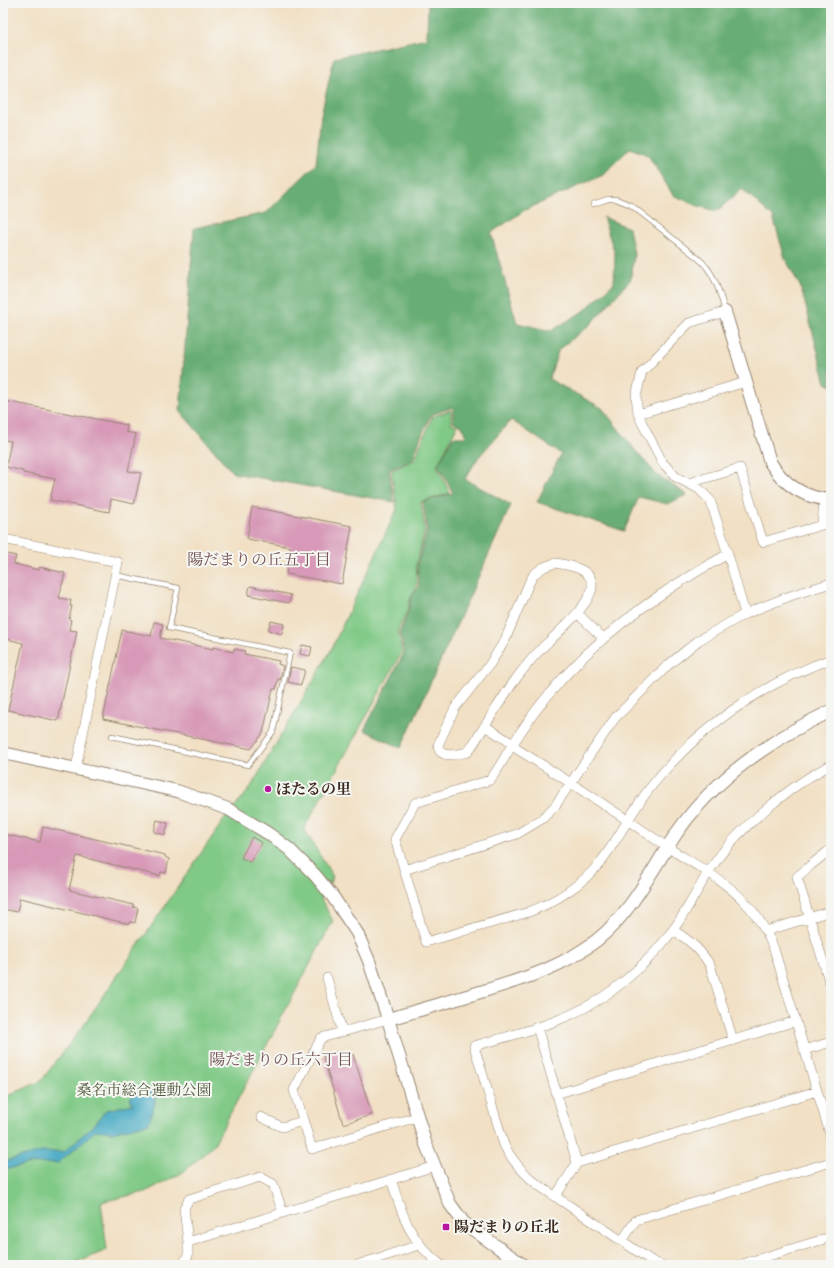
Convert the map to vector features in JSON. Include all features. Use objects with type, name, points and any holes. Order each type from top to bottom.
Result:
[{"type":"street","points":[[689,483],[740,468],[763,542],[822,525],[828,500],[804,494],[787,483],[775,469],[767,454],[726,312],[689,322],[642,372],[637,387],[636,396],[638,414],[663,463],[676,477],[699,488],[710,500],[728,554],[745,614]]},
{"type":"street","points":[[638,414],[746,382]]},
{"type":"street","points":[[3,539],[118,562],[76,768]]},
{"type":"street","points":[[728,554],[696,571],[660,594],[603,638],[550,692],[490,780],[415,803],[395,839],[426,942],[529,912],[553,901],[574,886],[598,865],[628,819],[658,778],[689,746],[716,723],[743,704],[776,684],[831,659]]},
{"type":"street","points":[[556,563],[585,572],[591,581],[591,592],[577,613],[515,678],[468,752],[447,755],[441,753],[438,749],[440,738],[455,708],[490,664],[506,640],[534,574],[544,567],[556,563]]},
{"type":"street","points":[[404,870],[518,834],[533,825],[549,813],[555,806],[615,718],[667,666],[699,640],[745,614],[790,596],[831,583]]},
{"type":"street","points":[[577,613],[603,638]]},
{"type":"street","points":[[417,1117],[312,1149],[294,1090],[322,1038],[526,978],[578,954],[607,931],[630,906],[689,817],[722,782],[740,766],[778,738],[831,711]]},
{"type":"street","points":[[485,726],[708,873],[741,898],[751,909],[766,931],[774,949],[831,1137]]},
{"type":"street","points":[[3,753],[76,768],[177,791],[201,798],[228,809],[289,849],[315,875],[342,909],[353,927],[369,961],[425,1142],[444,1193],[450,1204],[464,1222],[522,1265]]},
{"type":"street","points":[[661,1265],[652,1261],[555,1197],[524,1173],[508,1151],[501,1137],[474,1046],[537,1027],[570,1015],[607,994],[643,965],[673,930],[708,873],[728,844],[762,812],[792,789],[831,764]]},
{"type":"street","points":[[831,849],[797,877],[831,987]]},
{"type":"street","points":[[766,931],[831,911]]},
{"type":"street","points":[[673,930],[692,942],[710,965],[733,1040]]},
{"type":"street","points":[[327,978],[342,1031]]},
{"type":"street","points":[[556,1094],[796,1021]]},
{"type":"street","points":[[537,1027],[577,1163]]},
{"type":"street","points":[[804,1050],[831,1042]]},
{"type":"street","points":[[555,1197],[577,1163],[817,1091]]},
{"type":"street","points":[[261,1117],[282,1127],[303,1121]]},
{"type":"street","points":[[622,1241],[636,1220],[831,1162]]},
{"type":"street","points":[[188,1242],[435,1166]]},
{"type":"street","points":[[182,1265],[188,1256],[184,1208],[189,1199],[260,1178],[273,1184],[283,1213]]},
{"type":"street","points":[[391,1179],[410,1231],[419,1245],[429,1256],[441,1265]]},
{"type":"street","points":[[738,1265],[831,1237]]},
{"type":"street","points":[[357,1265],[419,1245]]},
{"type":"lane","points":[[593,204],[616,199],[631,205],[699,259],[706,265],[716,280],[726,312]]},
{"type":"lane","points":[[112,736],[248,765],[273,732],[290,653],[170,628],[178,588],[115,575]]},
{"type":"green space","points":[[428,3],[831,3],[831,386],[826,383],[801,288],[785,258],[773,217],[742,189],[717,211],[698,206],[673,195],[648,155],[630,148],[603,175],[525,210],[491,233],[517,323],[551,331],[585,310],[614,283],[615,254],[603,217],[629,228],[634,254],[631,279],[591,324],[559,349],[549,379],[602,408],[657,475],[687,495],[667,504],[639,497],[624,531],[537,502],[561,454],[511,420],[478,458],[465,479],[511,505],[401,748],[364,730],[404,653],[400,631],[408,613],[412,596],[419,586],[417,565],[427,530],[423,502],[453,493],[438,465],[453,437],[466,437],[462,426],[453,422],[453,407],[431,415],[413,459],[389,470],[394,502],[233,473],[180,411],[194,228],[266,213],[316,164],[321,115],[334,58],[427,38]]},
{"type":"green space","name":"桑名市総合運動公園","points":[[451,410],[451,423],[457,426],[437,466],[450,493],[421,502],[425,530],[416,565],[417,586],[411,596],[407,613],[398,630],[402,652],[304,829],[333,877],[321,899],[333,921],[213,1146],[182,1173],[145,1192],[101,1202],[107,1250],[69,1265],[18,1265],[3,1258],[3,1098],[41,1081],[83,1026],[223,821],[249,790],[330,652],[397,509],[391,471],[415,459],[432,417]]},
{"type":"water","points":[[140,1088],[151,1089],[156,1098],[149,1123],[112,1132],[96,1130],[58,1163],[30,1164],[3,1170],[3,1162],[41,1152],[64,1152],[96,1123],[106,1110],[133,1104],[130,1098]]},
{"type":"building","points":[[5,401],[127,425],[126,432],[136,434],[128,471],[141,473],[134,504],[111,499],[109,512],[50,500],[55,479],[23,473],[23,471],[6,467],[11,441],[3,440],[3,409]]},
{"type":"building","points":[[252,507],[352,526],[342,584],[286,574],[291,547],[247,539]]},
{"type":"building","points":[[3,553],[16,556],[14,564],[39,570],[39,567],[65,573],[59,598],[71,600],[70,606],[72,606],[69,619],[71,620],[69,630],[77,631],[58,721],[8,710],[23,643],[3,638]]},
{"type":"building","points":[[250,586],[291,595],[289,603],[248,595]]},
{"type":"building","points":[[271,621],[284,624],[282,634],[268,630]]},
{"type":"building","points":[[154,622],[163,624],[160,638],[213,649],[213,647],[233,652],[234,649],[245,651],[244,654],[279,661],[278,664],[283,666],[280,680],[278,679],[276,689],[273,689],[263,733],[251,749],[103,719],[122,630],[151,636]]},
{"type":"building","points":[[302,645],[312,647],[310,656],[300,654]]},
{"type":"building","points":[[291,667],[305,670],[301,685],[288,682]]},
{"type":"building","points":[[157,820],[168,823],[165,835],[154,832]]},
{"type":"building","points":[[43,827],[165,855],[165,857],[169,859],[166,873],[161,872],[160,876],[77,856],[69,890],[134,905],[133,907],[138,908],[135,923],[130,922],[129,924],[20,898],[17,912],[3,909],[3,834],[40,842]]},
{"type":"building","points":[[252,837],[262,843],[250,862],[241,858]]},
{"type":"building","points":[[340,1051],[342,1058],[353,1054],[372,1115],[343,1124],[323,1056]]},
{"type":"place","name":"ほたるの里","points":[[268,789]]},
{"type":"place","name":"陽だまりの丘北","points":[[446,1227]]},
{"type":"district","name":"陽だまりの丘五丁目","points":[[259,559]]},
{"type":"district","name":"陽だまりの丘六丁目","points":[[281,1059]]}]
